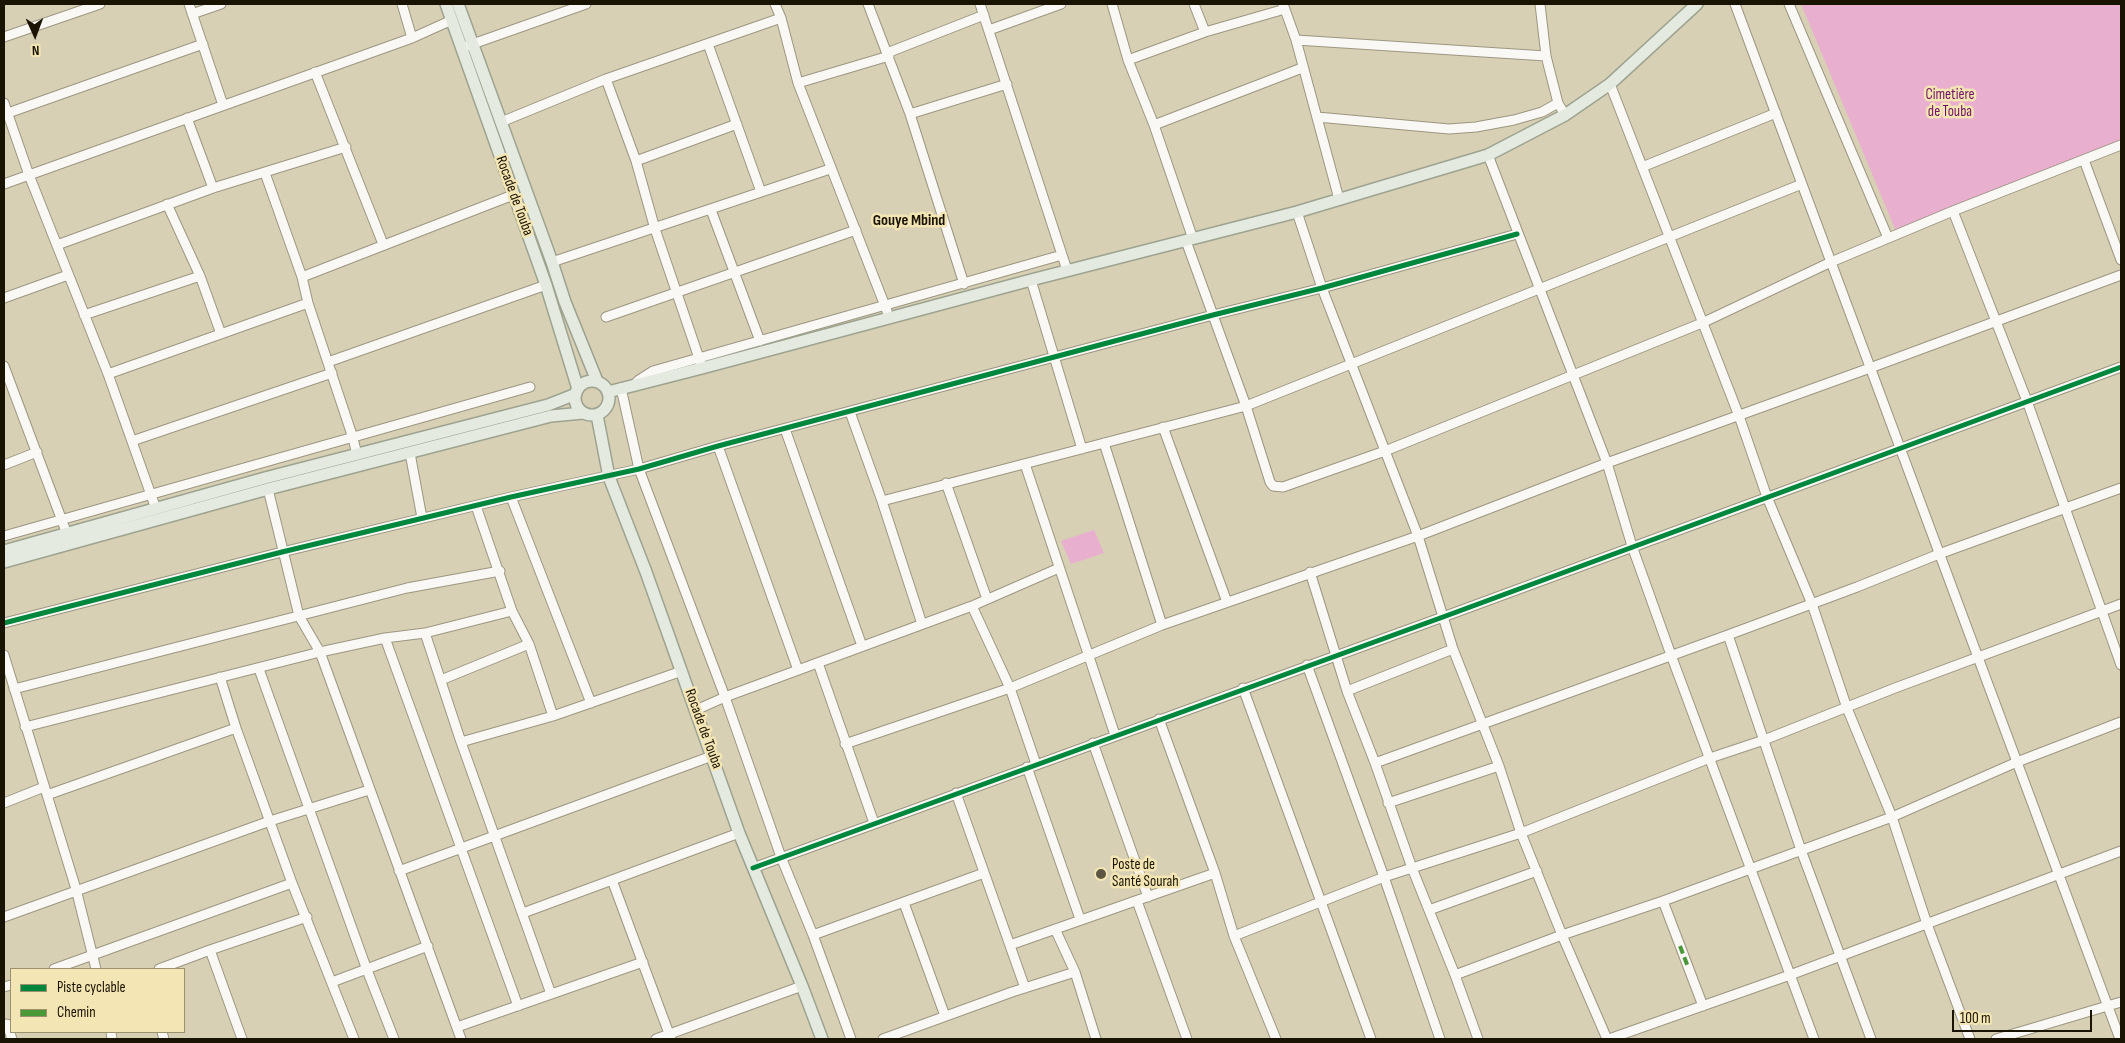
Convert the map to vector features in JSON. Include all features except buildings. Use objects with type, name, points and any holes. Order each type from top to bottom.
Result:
[{"type":"main road","name":"Rocade de Touba","points":[[446,4],[501,122],[565,302],[597,381]]},
{"type":"main road","name":"Rocade de Touba","points":[[458,4],[467,46],[513,195],[546,285],[577,391]]},
{"type":"main road","points":[[608,392],[701,363],[887,312],[1031,280],[1297,212],[1488,155],[1565,116],[1610,84],[1697,4]]},
{"type":"main road","points":[[4,551],[548,405],[577,391],[584,383],[597,381],[608,392],[608,407],[597,415],[583,413],[551,416],[268,489],[4,562]]},
{"type":"main road","points":[[577,391],[577,404],[583,413]]},
{"type":"main road","name":"Rocade de Touba","points":[[597,415],[609,476],[682,671],[739,833],[822,1039]]},
{"type":"street","points":[[4,37],[98,4]]},
{"type":"street","points":[[189,4],[223,105]]},
{"type":"street","points":[[192,14],[221,4]]},
{"type":"street","points":[[402,4],[412,38]]},
{"type":"street","points":[[467,46],[586,4]]},
{"type":"street","points":[[774,4],[781,18],[798,83],[887,312]]},
{"type":"street","points":[[868,4],[910,114],[964,284]]},
{"type":"street","points":[[980,4],[1067,270]]},
{"type":"street","points":[[988,30],[1040,7],[1061,4]]},
{"type":"street","points":[[1112,4],[1128,60],[1154,124],[1213,315],[1246,406],[1270,482],[1277,487],[1283,487],[1385,451],[1702,322],[1831,262],[1888,238],[2121,145]]},
{"type":"street","points":[[1194,4],[1205,32]]},
{"type":"street","points":[[1540,4],[1546,56],[1558,104],[1565,116]]},
{"type":"street","points":[[1735,4],[2120,1039]]},
{"type":"street","points":[[1789,4],[1888,238]]},
{"type":"street","points":[[1128,60],[1284,6],[1296,40],[1302,68],[1339,199]]},
{"type":"street","points":[[798,83],[888,55],[984,15]]},
{"type":"street","points":[[501,122],[606,79],[781,18]]},
{"type":"street","points":[[4,184],[412,38],[452,20]]},
{"type":"street","points":[[1296,40],[1546,56]]},
{"type":"street","points":[[8,113],[204,44]]},
{"type":"street","points":[[708,44],[761,192]]},
{"type":"street","points":[[1154,124],[1302,68]]},
{"type":"street","points":[[315,72],[383,244]]},
{"type":"street","points":[[606,79],[636,161],[655,229],[701,363],[760,341],[887,312],[964,284],[1062,255]]},
{"type":"street","points":[[910,114],[1007,84]]},
{"type":"street","points":[[1610,84],[1740,416],[1767,497],[1812,604],[1847,708],[1892,817],[1927,924],[1970,1039]]},
{"type":"street","points":[[4,103],[29,175],[108,374],[156,509]]},
{"type":"street","points":[[1317,117],[1449,129],[1476,127],[1514,120],[1542,112],[1558,104]]},
{"type":"street","points":[[1642,167],[1776,113]]},
{"type":"street","points":[[187,118],[213,188]]},
{"type":"street","points":[[636,161],[737,124]]},
{"type":"street","points":[[57,245],[213,188],[346,147]]},
{"type":"street","points":[[1488,155],[1606,463],[1632,546],[1671,655],[1814,1039]]},
{"type":"street","points":[[2084,160],[2121,260]]},
{"type":"street","points":[[552,262],[830,169]]},
{"type":"street","points":[[265,173],[302,277],[308,303],[357,455]]},
{"type":"street","points":[[882,501],[1246,406],[1802,184]]},
{"type":"street","points":[[302,277],[513,195]]},
{"type":"street","points":[[167,204],[200,276],[221,334]]},
{"type":"street","points":[[711,210],[760,341]]},
{"type":"street","points":[[1954,211],[2027,401],[2121,665]]},
{"type":"street","points":[[1297,212],[1322,288],[1418,536],[1453,649],[1499,766],[1522,833],[1562,935],[1608,1039],[1790,975],[2121,851]]},
{"type":"street","points":[[606,317],[856,230]]},
{"type":"street","points":[[4,623],[422,518],[639,469],[718,446],[1322,288],[1517,234]]},
{"type":"street","points":[[4,298],[68,275]]},
{"type":"street","points":[[845,744],[1010,688],[1162,624],[1418,536],[1606,463],[1740,416],[2121,275]]},
{"type":"street","points":[[84,315],[200,276]]},
{"type":"street","points":[[1031,280],[1082,449]]},
{"type":"street","points":[[328,362],[546,285]]},
{"type":"street","points":[[108,374],[308,303]]},
{"type":"street","points":[[4,366],[7,387],[37,452],[67,534]]},
{"type":"street","points":[[753,868],[1336,654],[1443,617],[2121,367]]},
{"type":"street","points":[[132,441],[332,373]]},
{"type":"street","points":[[4,536],[530,387]]},
{"type":"street","points":[[621,388],[639,469],[725,697],[781,857],[813,935],[851,1039]]},
{"type":"street","points":[[850,412],[882,501],[922,624]]},
{"type":"street","points":[[1163,427],[1227,602]]},
{"type":"street","points":[[785,430],[862,646]]},
{"type":"street","points":[[1104,443],[1162,624]]},
{"type":"street","points":[[718,446],[798,670]]},
{"type":"street","points":[[4,465],[37,452]]},
{"type":"street","points":[[410,453],[422,518]]},
{"type":"street","points":[[1025,464],[1115,735]]},
{"type":"street","points":[[946,483],[987,599]]},
{"type":"street","points":[[1375,763],[1728,635],[1939,554],[2121,488]]},
{"type":"street","points":[[268,489],[299,616],[320,652],[461,1039]]},
{"type":"street","points":[[511,497],[591,703]]},
{"type":"street","points":[[476,506],[500,571],[512,611],[529,644],[553,716]]},
{"type":"street","points":[[696,710],[725,697],[972,606],[1059,568]]},
{"type":"street","points":[[14,689],[407,588],[500,571]]},
{"type":"street","points":[[1310,572],[1347,691],[1412,868],[1455,975],[1478,1039]]},
{"type":"street","points":[[1234,936],[1384,877],[1522,833],[1710,758],[1764,740],[2121,604]]},
{"type":"street","points":[[972,606],[1010,688],[1031,766],[1080,919]]},
{"type":"street","points":[[25,727],[320,652],[385,638],[425,633],[512,611]]},
{"type":"street","points":[[425,633],[461,742],[551,994]]},
{"type":"street","points":[[1728,635],[1802,850],[1871,1039]]},
{"type":"street","points":[[385,638],[518,1006]]},
{"type":"street","points":[[441,680],[529,644]]},
{"type":"street","points":[[1347,691],[1453,649]]},
{"type":"street","points":[[4,655],[76,890],[96,968]]},
{"type":"street","points":[[818,663],[874,823]]},
{"type":"street","points":[[1307,665],[1384,877],[1440,1039]]},
{"type":"street","points":[[259,669],[367,970],[394,1039]]},
{"type":"street","points":[[461,742],[553,716],[682,671]]},
{"type":"street","points":[[220,677],[236,728],[292,883],[354,1039]]},
{"type":"street","points":[[1243,688],[1371,1039]]},
{"type":"street","points":[[1159,719],[1215,873],[1234,936],[1276,1039]]},
{"type":"street","points":[[1455,975],[1892,817],[2017,762],[2121,722]]},
{"type":"street","points":[[4,803],[236,728]]},
{"type":"street","points":[[1093,743],[1148,897]]},
{"type":"street","points":[[400,871],[712,756]]},
{"type":"street","points":[[1388,803],[1499,766]]},
{"type":"street","points":[[4,917],[270,821],[369,790]]},
{"type":"street","points":[[956,793],[1025,988]]},
{"type":"street","points":[[523,913],[739,833]]},
{"type":"street","points":[[1429,910],[1537,870]]},
{"type":"street","points":[[813,935],[984,873]]},
{"type":"street","points":[[1010,945],[1215,873]]},
{"type":"street","points":[[612,880],[670,1037]]},
{"type":"street","points":[[57,968],[292,883]]},
{"type":"street","points":[[1137,901],[1187,1039]]},
{"type":"street","points":[[1663,901],[1703,1006]]},
{"type":"street","points":[[904,903],[945,1016]]},
{"type":"street","points":[[162,968],[307,918]]},
{"type":"street","points":[[1056,929],[1075,972],[1094,1038]]},
{"type":"street","points":[[332,982],[428,946]]},
{"type":"street","points":[[210,950],[242,1039]]},
{"type":"street","points":[[457,1027],[643,962]]},
{"type":"street","points":[[883,1039],[1075,972]]},
{"type":"street","points":[[656,1039],[670,1037],[802,986]]},
{"type":"street","points":[[1996,1039],[2121,1002]]},
{"type":"street","points":[[7,1024],[12,1039]]},
{"type":"green space","name":"Cimetière de Touba","points":[[1801,4],[2121,4],[2121,142],[1896,231]]},
{"type":"green space","points":[[1094,530],[1104,553],[1071,564],[1061,541]]},
{"type":"marked path","points":[[1680,946],[1688,967]]},
{"type":"cycle path","points":[[4,623],[282,552],[511,497],[639,469],[718,446],[1322,288],[1517,234]]},
{"type":"cycle path","points":[[753,868],[1443,617],[2121,367]]},
{"type":"place","name":"Poste de Santé Sourah","points":[[1101,874]]},
{"type":"district","name":"Gouye Mbind","points":[[909,221]]}]
